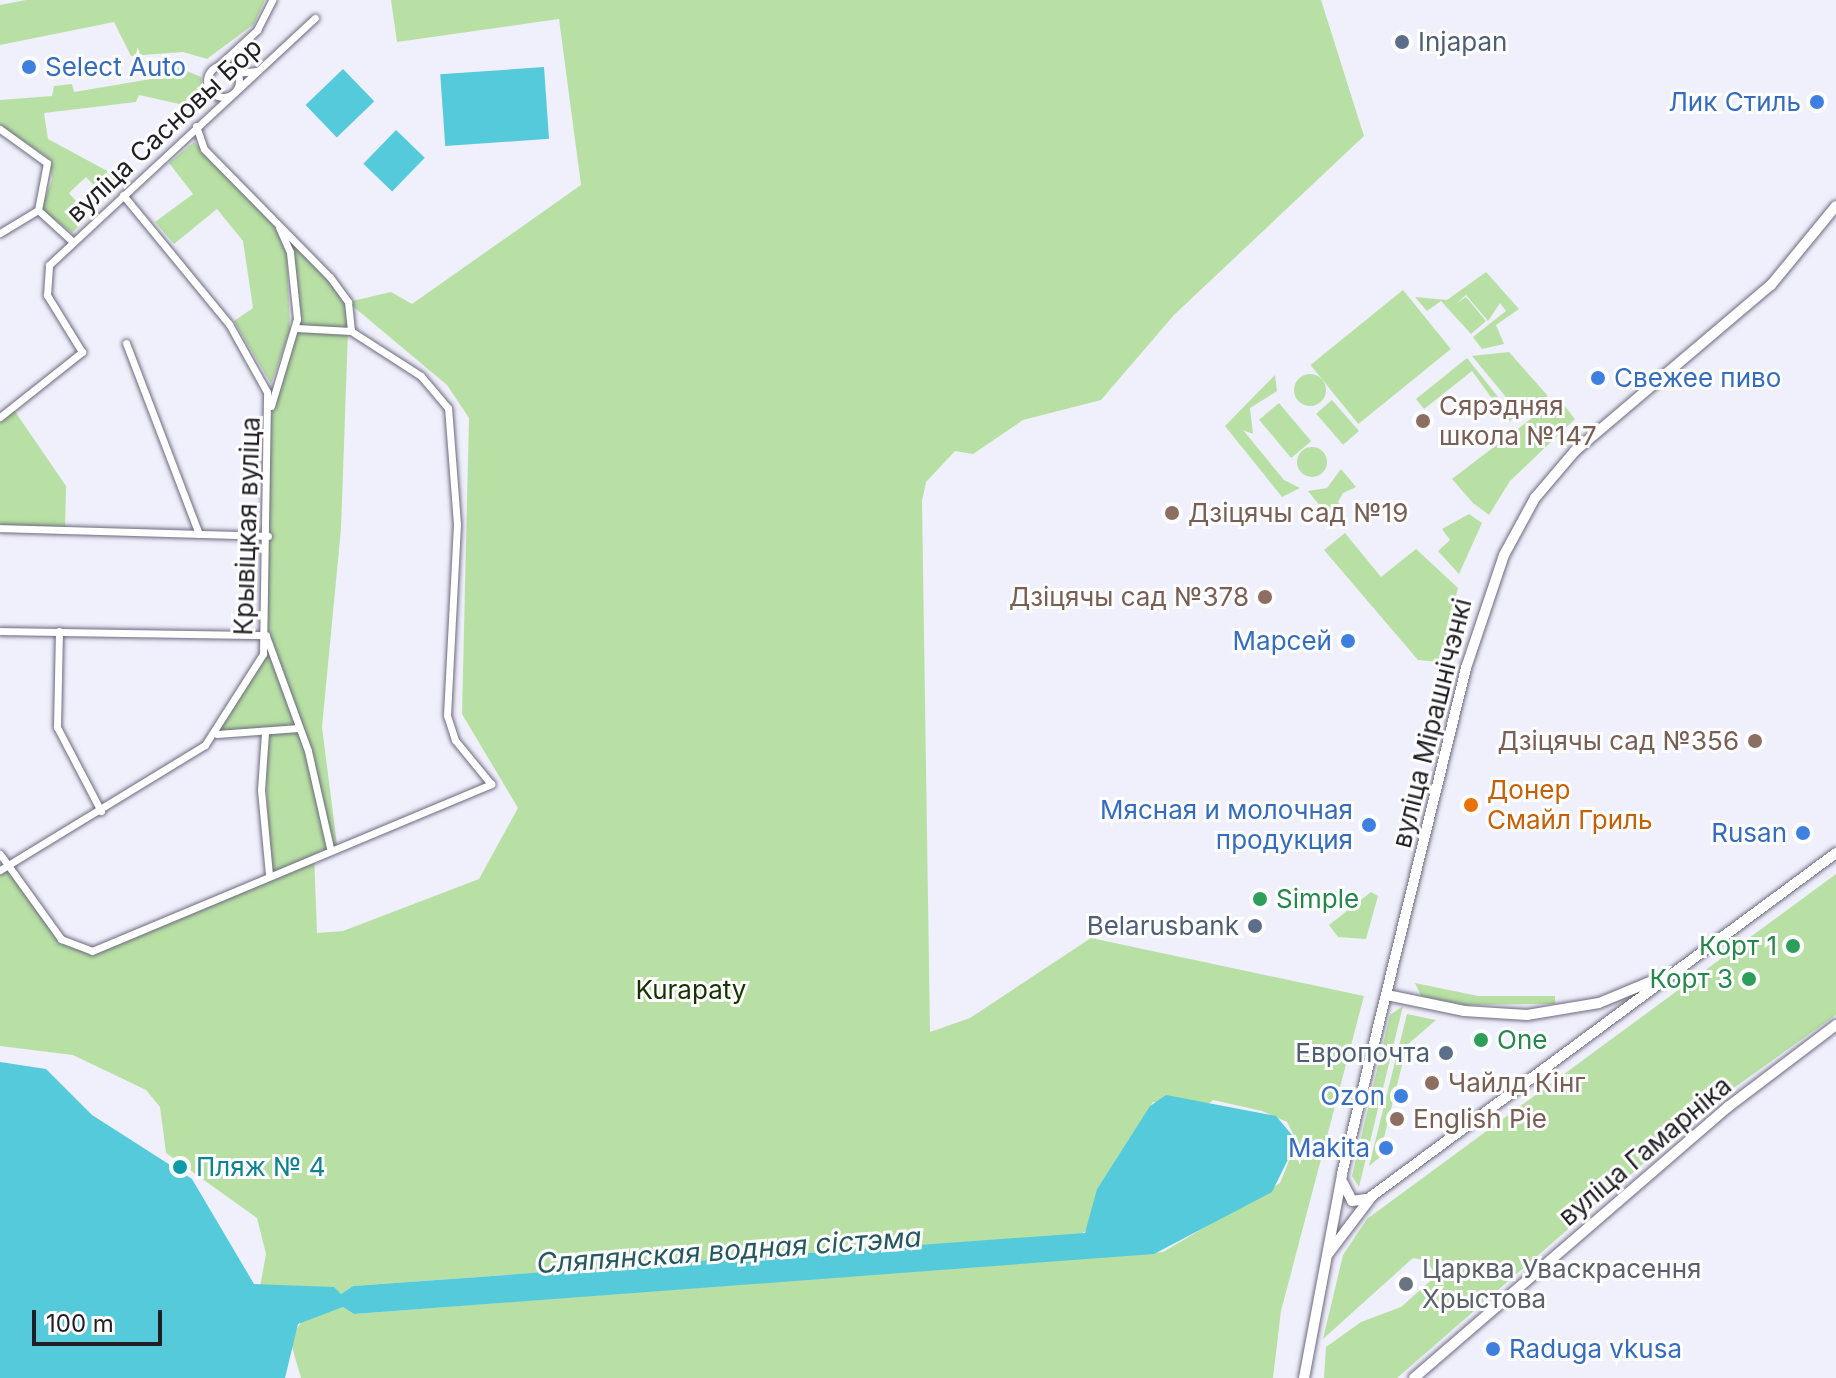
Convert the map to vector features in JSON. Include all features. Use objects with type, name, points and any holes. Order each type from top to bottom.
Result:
[{"type":"main road","name":"вуліца Мірашнічэнкі","points":[[1304,1378],[1322,1266],[1342,1174],[1480,615],[1520,524],[1575,451],[1771,285],[1836,206]]},
{"type":"main road","points":[[1322,1266],[1372,1196],[1836,853]]},
{"type":"main road","points":[[1387,995],[1527,1015],[1599,1003],[1684,966]]},
{"type":"main road","name":"вуліца Гамарніка","points":[[1414,1378],[1722,1112],[1836,1025]]},
{"type":"main road","points":[[1342,1174],[1347,1198],[1372,1196]]},
{"type":"street","points":[[209,88],[220,97],[233,93],[250,37],[272,0]]},
{"type":"street","name":"вуліца Сасновы Бор","points":[[0,233],[38,210],[73,242],[315,18]]},
{"type":"street","points":[[207,116],[207,76],[250,37]]},
{"type":"street","points":[[218,65],[237,73],[260,70]]},
{"type":"street","points":[[196,126],[204,149],[278,224],[348,302],[351,331]]},
{"type":"street","points":[[0,129],[47,163],[38,210]]},
{"type":"street","name":"Крывіцкая вуліца","points":[[0,870],[101,811],[217,734],[254,675],[266,635],[271,406],[229,324],[123,195]]},
{"type":"street","points":[[271,406],[296,328],[292,263],[278,224]]},
{"type":"street","points":[[0,417],[82,352],[44,282],[49,265],[73,242]]},
{"type":"street","points":[[0,854],[11,864],[61,939],[92,951],[330,848],[491,784],[455,740],[447,715],[457,524],[452,417],[421,376],[351,331],[296,328]]},
{"type":"street","points":[[126,343],[199,534]]},
{"type":"street","points":[[0,528],[268,536]]},
{"type":"street","points":[[0,631],[266,635],[299,728],[330,848]]},
{"type":"street","points":[[59,631],[57,727],[101,811]]},
{"type":"street","points":[[217,734],[265,733],[299,728]]},
{"type":"street","points":[[265,733],[261,790],[269,874]]},
{"type":"green space","points":[[26,0],[265,0],[254,24],[207,59],[183,52],[131,56],[114,22],[0,45],[0,5]]},
{"type":"green space","name":"Kurapaty","points":[[391,0],[1321,0],[1364,136],[1174,315],[1101,400],[1023,420],[973,454],[955,451],[926,482],[922,501],[930,1032],[970,1018],[1091,938],[1364,996],[1281,1311],[1273,1378],[301,1378],[290,1340],[302,1321],[343,1307],[354,1314],[1163,1252],[1280,1183],[1297,1141],[1287,1122],[1262,1111],[1213,1100],[1204,1107],[1153,1102],[1097,1189],[1092,1225],[1082,1234],[353,1286],[341,1294],[333,1287],[260,1287],[266,1254],[257,1218],[166,1153],[160,1107],[146,1090],[73,1055],[0,1046],[0,870],[11,864],[68,945],[92,951],[269,874],[265,733],[217,734],[254,675],[266,635],[266,435],[296,328],[294,273],[278,224],[348,302],[391,292],[412,304],[581,185],[559,19],[397,42]],"holes":[[[349,303],[447,385],[469,418],[462,714],[518,808],[479,879],[343,931],[317,933],[314,854],[337,845],[322,727],[341,529]]]},
{"type":"green space","points":[[173,65],[201,77],[202,109],[139,95],[136,102],[44,113],[48,139],[124,180],[108,200],[86,177],[69,193],[89,216],[72,233],[41,209],[52,180],[50,159],[0,125],[0,100],[52,96],[54,86],[72,84],[74,92],[157,78],[156,67]]},
{"type":"green space","points":[[194,142],[275,226],[287,253],[290,330],[271,384],[234,321],[253,308],[243,241],[217,209],[174,244],[155,222],[193,194],[169,163]]},
{"type":"green space","points":[[1486,272],[1519,309],[1496,325],[1504,344],[1482,349],[1473,337],[1506,311],[1500,303],[1488,321],[1466,295],[1456,304],[1466,297],[1486,321],[1471,334],[1441,301],[1427,311],[1415,297],[1447,300]]},
{"type":"green space","points":[[1403,290],[1451,349],[1358,424],[1311,365]]},
{"type":"green space","points":[[1509,352],[1548,396],[1520,414],[1472,356]]},
{"type":"green space","points":[[1467,358],[1514,417],[1509,422],[1472,371],[1424,409],[1416,399]]},
{"type":"green space","points":[[1310,374],[1321,379],[1326,390],[1321,401],[1310,406],[1299,401],[1294,390],[1299,379]]},
{"type":"green space","points":[[1275,375],[1277,391],[1250,408],[1253,434],[1243,430],[1284,480],[1300,488],[1282,497],[1225,426]]},
{"type":"green space","points":[[1558,398],[1575,419],[1510,481],[1489,515],[1473,503],[1452,479]]},
{"type":"green space","points":[[1332,400],[1359,431],[1343,445],[1316,414]]},
{"type":"green space","points":[[1279,403],[1311,441],[1291,458],[1259,420]]},
{"type":"green space","points":[[12,407],[66,486],[65,533],[0,528],[0,417]]},
{"type":"green space","points":[[1312,447],[1323,451],[1327,462],[1323,473],[1312,477],[1301,473],[1297,462],[1301,451]]},
{"type":"green space","points":[[1341,469],[1356,487],[1343,493],[1338,502],[1346,512],[1333,522],[1308,491],[1327,488]]},
{"type":"green space","points":[[1469,514],[1482,523],[1459,574],[1438,551],[1450,540],[1442,529]]},
{"type":"green space","points":[[1345,533],[1381,577],[1416,549],[1458,588],[1440,662],[1418,660],[1324,550]]},
{"type":"green space","points":[[1836,874],[1836,1015],[1714,1102],[1397,1378],[1324,1378],[1326,1347],[1361,1322],[1401,1307],[1436,1276],[1427,1261],[1413,1258],[1323,1339],[1343,1255],[1367,1219]]},
{"type":"green space","points":[[1371,892],[1378,896],[1366,939],[1338,937],[1329,925]]},
{"type":"green space","points":[[1415,983],[1478,996],[1555,996],[1555,1004],[1465,1005],[1421,996]]},
{"type":"green space","points":[[1403,1006],[1359,1187],[1352,1176],[1390,1015]]},
{"type":"green space","points":[[1407,1014],[1436,1020],[1407,1045],[1379,1158],[1369,1166]]},
{"type":"water","points":[[544,67],[549,139],[445,146],[440,74]]},
{"type":"water","points":[[343,69],[374,101],[337,137],[306,105]]},
{"type":"water","points":[[396,130],[425,158],[392,192],[363,164]]},
{"type":"water","points":[[0,1062],[46,1069],[92,1115],[192,1179],[254,1284],[334,1287],[341,1294],[353,1286],[1085,1233],[1097,1189],[1150,1106],[1166,1095],[1276,1116],[1297,1141],[1272,1192],[1154,1254],[354,1314],[343,1307],[298,1324],[285,1378],[0,1378]]},
{"type":"place","name":"Injapan","points":[[1402,42]]},
{"type":"place","name":"Select Auto","points":[[29,67]]},
{"type":"place","name":"Лик Стиль","points":[[1817,102]]},
{"type":"place","name":"Свежее пиво","points":[[1598,378]]},
{"type":"place","name":"Сярэдняя школа №147","points":[[1423,421]]},
{"type":"place","name":"Дзіцячы сад №19","points":[[1172,513]]},
{"type":"place","name":"Дзіцячы сад №378","points":[[1265,597]]},
{"type":"place","name":"Марсей","points":[[1348,641]]},
{"type":"place","name":"Дзіцячы сад №356","points":[[1755,741]]},
{"type":"place","name":"Донер Смайл Гриль","points":[[1471,805]]},
{"type":"place","name":"Мясная и молочная продукция","points":[[1369,825]]},
{"type":"place","name":"Rusan","points":[[1803,833]]},
{"type":"place","name":"Simple","points":[[1260,899]]},
{"type":"place","name":"Belarusbank","points":[[1255,926]]},
{"type":"place","name":"Корт 1","points":[[1793,946]]},
{"type":"place","name":"Корт 3","points":[[1749,979]]},
{"type":"place","name":"One","points":[[1481,1040]]},
{"type":"place","name":"Европочта","points":[[1446,1053]]},
{"type":"place","name":"Чайлд Кінг","points":[[1432,1083]]},
{"type":"place","name":"Ozon","points":[[1401,1096]]},
{"type":"place","name":"English Pie","points":[[1397,1119]]},
{"type":"place","name":"Makita","points":[[1386,1148]]},
{"type":"place","name":"Пляж № 4","points":[[180,1167]]},
{"type":"place","name":"Царква Уваскрасення Хрыстова","points":[[1406,1284]]},
{"type":"place","name":"Raduga vkusa","points":[[1493,1349]]},
{"type":"water label","name":"Сляпянская водная сістэма","points":[[729,1250]]}]
